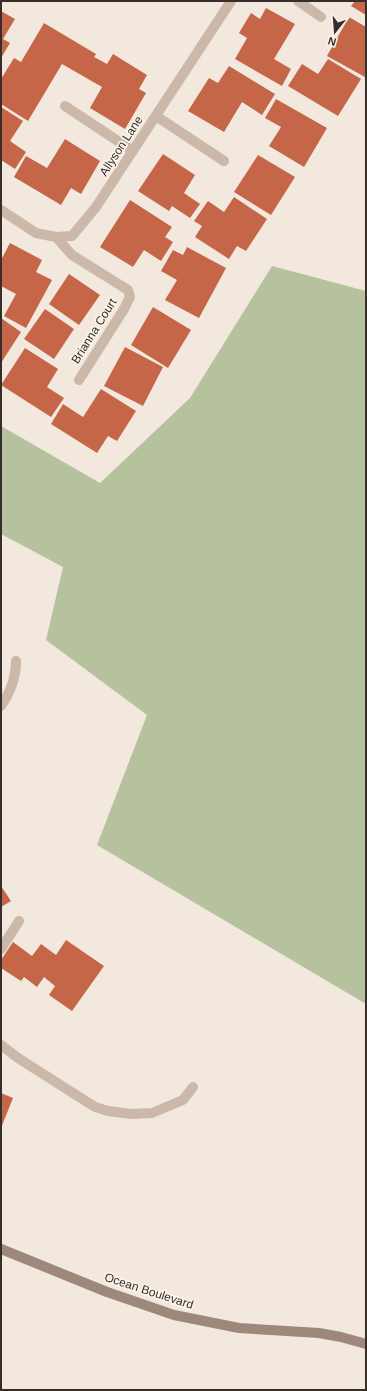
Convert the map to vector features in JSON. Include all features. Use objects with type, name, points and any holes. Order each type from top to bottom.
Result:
[{"type":"street","name":"Allyson Lane","points":[[2,213],[36,233],[56,237],[72,236],[96,207],[231,1]]},
{"type":"street","points":[[298,1],[321,17]]},
{"type":"street","points":[[65,106],[133,151]]},
{"type":"street","points":[[156,116],[224,161]]},
{"type":"street","name":"Brianna Court","points":[[56,237],[72,255],[128,290],[130,297],[79,380]]},
{"type":"street","points":[[1,706],[11,687],[16,661]]},
{"type":"street","points":[[1,949],[19,921]]},
{"type":"street","points":[[1,1045],[18,1058],[95,1107],[108,1111],[132,1114],[152,1113],[183,1100],[192,1087]]},
{"type":"street","name":"Ocean Boulevard","points":[[1,1249],[107,1292],[174,1315],[239,1328],[319,1333],[366,1344]]},
{"type":"green space","points":[[272,266],[366,291],[366,1004],[97,845],[147,715],[46,640],[63,567],[1,534],[1,426],[100,483],[190,398]]},
{"type":"building","points":[[355,1],[366,1],[366,15],[351,6]]},
{"type":"building","points":[[266,8],[295,24],[274,59],[291,69],[282,86],[235,59],[247,38],[239,33],[251,13],[260,19]]},
{"type":"building","points":[[1,11],[15,19],[3,39],[10,43],[1,58]]},
{"type":"building","points":[[349,17],[366,27],[365,77],[327,56]]},
{"type":"building","points":[[44,23],[96,54],[94,57],[107,64],[113,54],[147,75],[139,89],[146,93],[125,129],[90,108],[102,87],[62,64],[28,121],[1,104],[1,79],[14,58],[21,62]]},
{"type":"building","points":[[328,59],[361,79],[338,116],[288,86],[302,64],[318,74]]},
{"type":"building","points":[[229,66],[275,94],[262,115],[242,102],[224,132],[188,111],[209,78],[218,83]]},
{"type":"building","points":[[276,99],[327,128],[304,167],[269,146],[281,127],[265,118]]},
{"type":"building","points":[[1,107],[23,121],[10,141],[26,152],[15,169],[1,160]]},
{"type":"building","points":[[65,139],[100,161],[81,194],[71,188],[61,205],[14,177],[26,156],[47,168]]},
{"type":"building","points":[[163,154],[195,175],[184,193],[200,204],[190,218],[172,206],[169,211],[138,191]]},
{"type":"building","points":[[258,155],[295,177],[271,215],[234,192]]},
{"type":"building","points":[[234,197],[267,219],[246,251],[237,246],[229,259],[195,237],[202,226],[194,221],[208,201],[224,212]]},
{"type":"building","points":[[130,200],[172,227],[165,237],[173,242],[161,261],[144,250],[133,267],[100,247]]},
{"type":"building","points":[[10,243],[42,260],[36,272],[52,280],[26,328],[4,316],[16,294],[1,286],[1,260]]},
{"type":"building","points":[[187,247],[226,268],[199,318],[165,300],[177,280],[161,271],[173,250],[183,255]]},
{"type":"building","points":[[69,274],[100,295],[79,325],[49,304]]},
{"type":"building","points":[[153,307],[191,330],[168,368],[131,345]]},
{"type":"building","points":[[45,309],[74,329],[54,359],[24,339]]},
{"type":"building","points":[[1,318],[21,332],[1,363]]},
{"type":"building","points":[[125,347],[163,367],[143,406],[104,386]]},
{"type":"building","points":[[25,348],[58,369],[47,387],[64,398],[51,417],[1,385]]},
{"type":"building","points":[[101,389],[136,411],[117,441],[108,436],[97,453],[51,424],[63,404],[83,417]]},
{"type":"building","points":[[1,886],[11,901],[1,907]]},
{"type":"building","points":[[66,940],[104,966],[72,1011],[49,995],[55,986],[44,977],[37,987],[24,977],[21,981],[1,968],[1,960],[13,942],[32,956],[41,944],[56,955]]},
{"type":"building","points":[[1,1093],[13,1098],[1,1128]]}]
